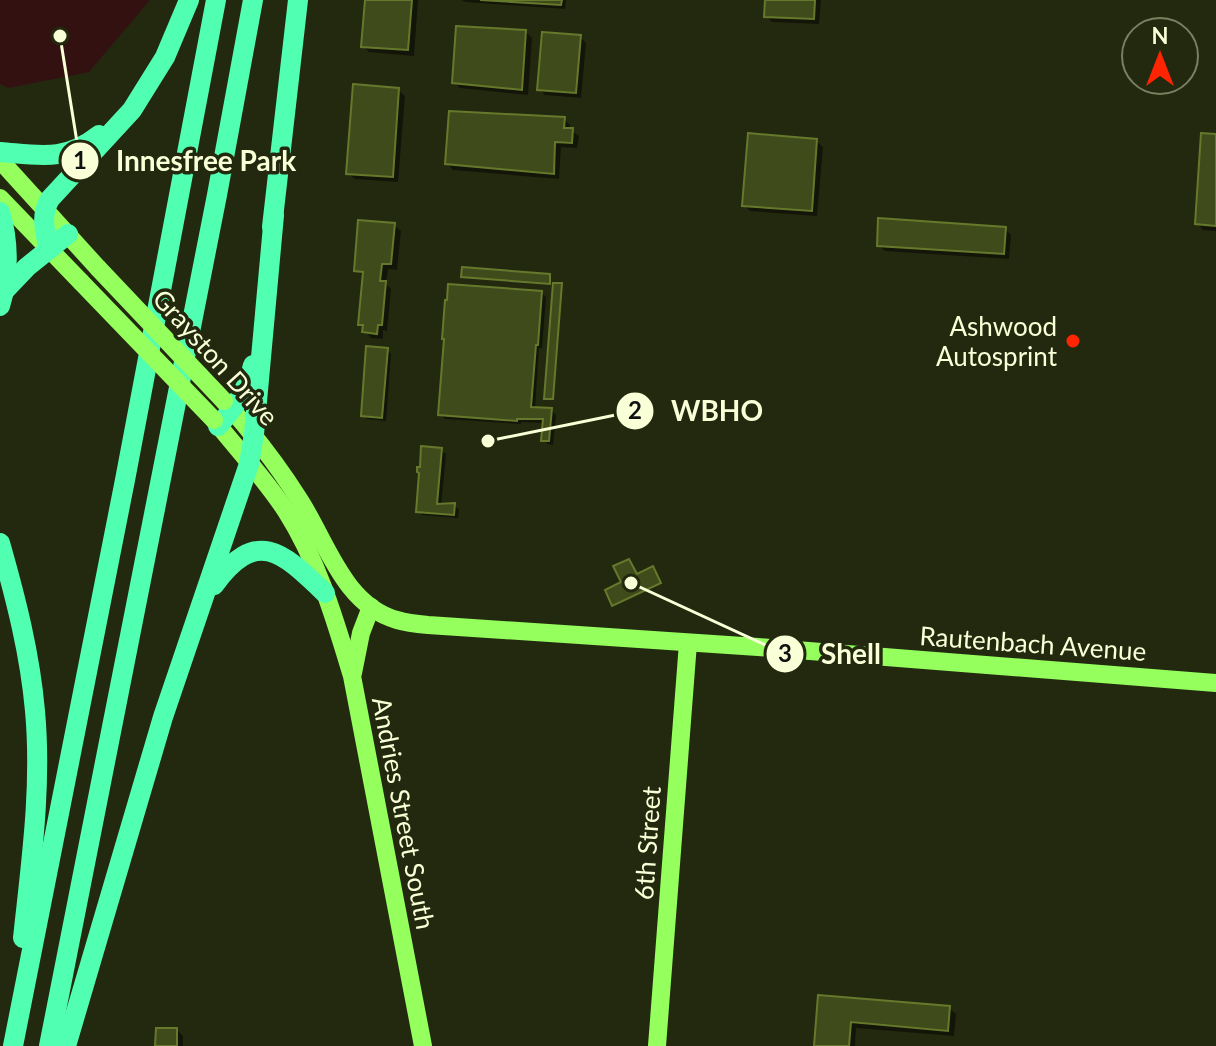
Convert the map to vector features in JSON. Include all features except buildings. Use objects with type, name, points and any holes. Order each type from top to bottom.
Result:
[{"type":"highway","points":[[49,249],[44,223],[45,208],[50,199],[132,110],[165,57],[189,0]]},
{"type":"highway","points":[[12,1046],[138,418],[216,0]]},
{"type":"highway","points":[[49,1046],[253,0]]},
{"type":"highway","points":[[222,414],[250,378],[257,351],[298,0]]},
{"type":"highway","points":[[0,152],[54,155],[75,151],[97,137],[116,119],[165,57]]},
{"type":"highway","points":[[0,212],[6,236],[3,298]]},
{"type":"highway","points":[[66,1046],[163,717],[249,464],[274,215]]},
{"type":"highway","points":[[3,298],[27,267],[68,234]]},
{"type":"highway","points":[[0,543],[28,652],[35,712],[37,774],[12,1046]]},
{"type":"highway","points":[[201,602],[236,559],[262,550],[288,559],[325,593]]},
{"type":"main road","name":"Grayston Drive","points":[[0,160],[98,268],[222,414],[249,464],[287,513],[325,593]]},
{"type":"main road","name":"Grayston Drive","points":[[0,198],[81,282],[222,414],[254,434],[302,502],[341,573],[371,607]]},
{"type":"main road","name":"Andries Street South","points":[[325,593],[352,676],[423,1046]]},
{"type":"main road","name":"Rautenbach Avenue","points":[[371,607],[396,620],[428,625],[1216,683]]},
{"type":"main road","points":[[352,676],[361,633],[371,607]]},
{"type":"main road","name":"6th Street","points":[[657,1046],[688,643]]},
{"type":"shaded area","points":[[0,0],[150,0],[89,72],[8,88],[0,84]]},
{"type":"place","name":"Innesfree Park","points":[[60,36]]},
{"type":"place","name":"Ashwood Autosprint","points":[[1073,341]]},
{"type":"place","name":"WBHO","points":[[488,441]]},
{"type":"place","name":"Shell","points":[[631,583]]}]
